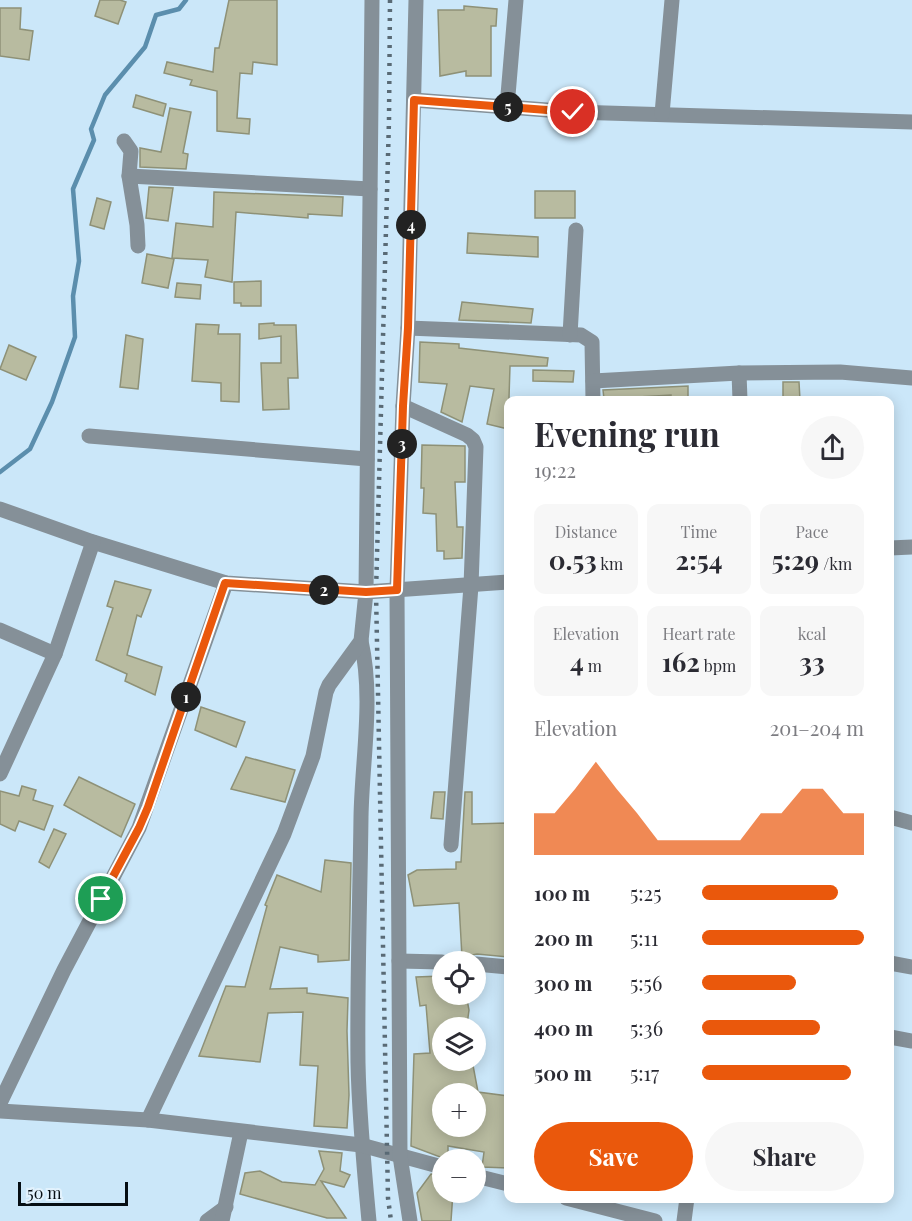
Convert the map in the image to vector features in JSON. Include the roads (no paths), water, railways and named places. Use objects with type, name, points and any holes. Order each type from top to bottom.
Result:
[{"type":"street","points":[[369,1221],[361,1144],[358,1063],[362,774],[366,712],[366,672],[362,641],[366,592],[372,0]]},
{"type":"street","points":[[410,1221],[400,1156],[397,590],[408,328],[416,0]]},
{"type":"street","points":[[507,107],[516,0]]},
{"type":"street","points":[[662,114],[672,0]]},
{"type":"street","points":[[414,100],[573,112],[912,122]]},
{"type":"street","points":[[124,141],[131,151],[129,176],[138,246]]},
{"type":"street","points":[[129,176],[370,189]]},
{"type":"street","points":[[570,335],[576,230]]},
{"type":"street","points":[[408,328],[582,335],[592,342],[593,396]]},
{"type":"street","points":[[592,381],[739,373],[840,372],[912,378]]},
{"type":"street","points":[[739,373],[740,396]]},
{"type":"street","points":[[403,406],[466,435],[474,440],[476,447],[471,586],[451,844]]},
{"type":"street","points":[[88,435],[367,459]]},
{"type":"street","points":[[0,509],[93,542],[225,583],[366,592],[504,582]]},
{"type":"street","points":[[0,774],[55,654],[93,542]]},
{"type":"street","points":[[894,548],[912,547]]},
{"type":"street","points":[[0,1103],[64,970],[139,828],[225,583]]},
{"type":"street","points":[[0,630],[55,654]]},
{"type":"street","points":[[148,1120],[284,834],[313,756],[330,685],[362,641]]},
{"type":"street","points":[[894,818],[912,823]]},
{"type":"street","points":[[399,961],[432,962]]},
{"type":"street","points":[[486,965],[504,968]]},
{"type":"street","points":[[894,965],[912,967]]},
{"type":"street","points":[[894,1038],[912,1041]]},
{"type":"street","points":[[0,1111],[148,1120],[361,1144],[432,1164]]},
{"type":"street","points":[[207,1221],[224,1214],[241,1132]]},
{"type":"street","points":[[486,1178],[504,1183]]},
{"type":"street","points":[[585,1203],[655,1221]]},
{"type":"street","points":[[684,1221],[686,1203]]},
{"type":"waterway","points":[[0,472],[30,449],[52,402],[75,337],[73,296],[79,261],[73,189],[94,140],[91,129],[105,95],[145,47],[156,15],[179,9],[186,0]]},
{"type":"railway","points":[[390,0],[389,120],[376,592],[388,1198],[391,1221]]}]
